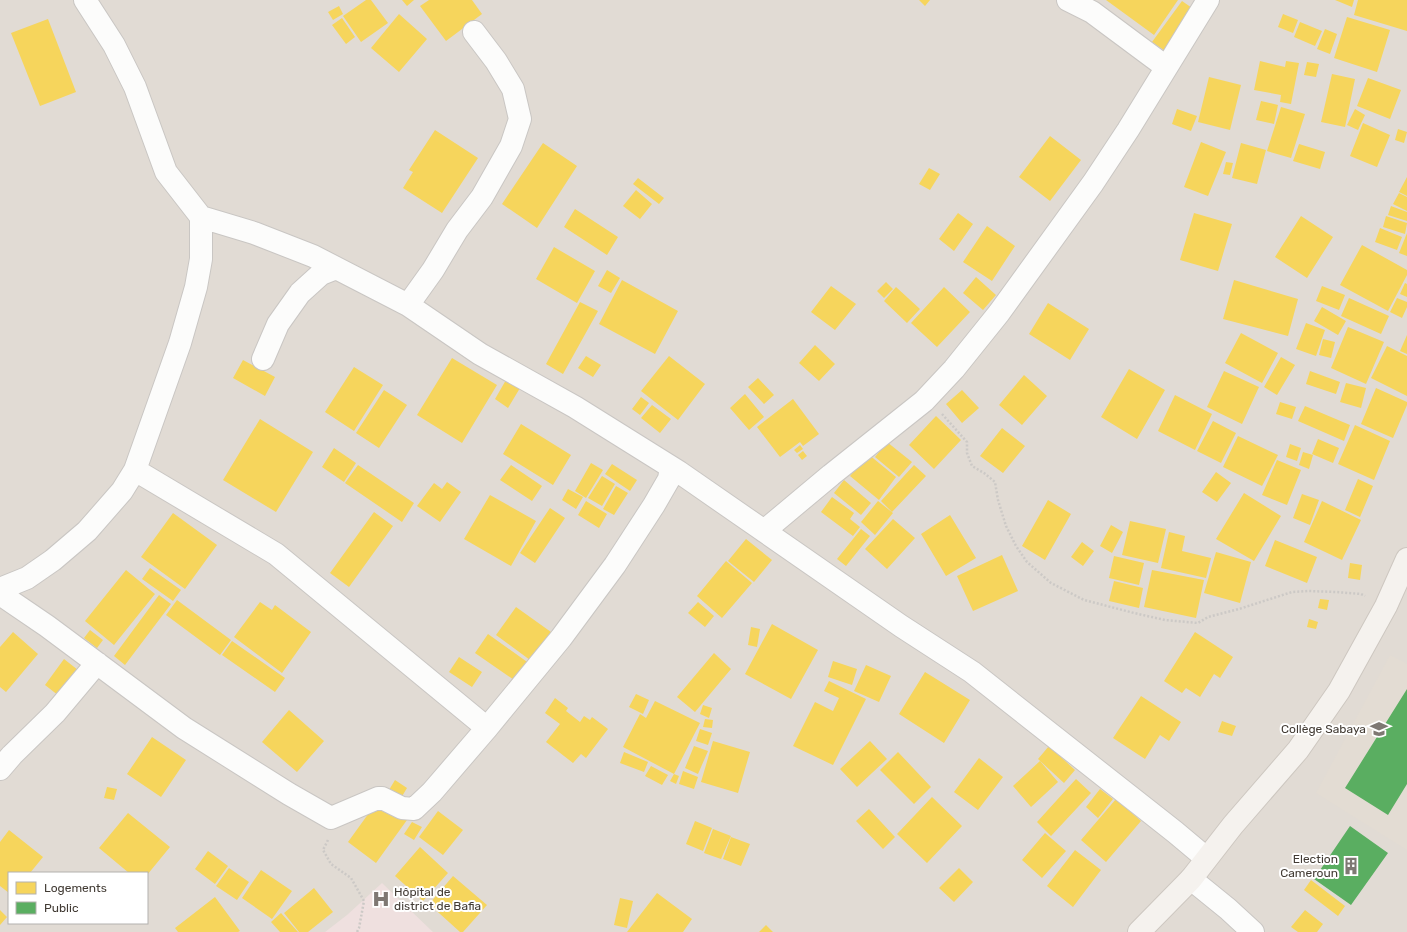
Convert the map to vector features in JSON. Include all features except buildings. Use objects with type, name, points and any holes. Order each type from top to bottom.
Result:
[{"type":"main road","points":[[1139,932],[1190,880],[1206,858],[1298,750],[1338,691],[1386,606],[1407,559]]},
{"type":"street","points":[[85,0],[114,45],[135,87],[166,172],[201,217],[268,239],[313,256],[408,305],[480,354],[575,407],[671,467],[900,626],[972,672],[1206,858]]},
{"type":"street","points":[[1068,0],[1092,12],[1166,67]]},
{"type":"street","points":[[764,531],[924,400],[954,369],[1048,246],[1098,177],[1208,0]]},
{"type":"street","points":[[408,305],[433,270],[457,230],[482,197],[512,146],[520,119],[513,89],[496,61],[474,32]]},
{"type":"street","points":[[0,589],[27,578],[53,560],[87,531],[122,491],[135,470],[180,343],[196,287],[201,259],[201,217]]},
{"type":"street","points":[[263,359],[278,324],[300,292],[321,274],[336,268]]},
{"type":"street","points":[[0,594],[47,626],[184,728],[289,794],[331,818],[367,801],[378,798],[382,798],[402,808],[414,809],[432,792],[561,638],[615,565],[654,505],[669,479],[671,467]]},
{"type":"street","points":[[135,470],[276,554],[487,728]]},
{"type":"street","points":[[0,769],[12,755],[55,713],[97,663]]},
{"type":"street","points":[[1190,880],[1228,909],[1253,932]]},
{"type":"path","points":[[924,400],[932,409],[941,413],[967,442],[967,453],[972,466],[995,482],[998,500],[1006,526],[1016,546],[1027,562],[1051,583],[1069,594],[1084,600],[1165,620],[1198,623],[1208,617],[1292,592],[1308,591],[1361,594],[1386,606]]},
{"type":"path","points":[[331,818],[333,830],[323,850],[331,864],[351,878],[364,901],[360,928],[357,932]]},
{"type":"shaded area","points":[[0,0],[1407,0],[1407,932],[0,932]]},
{"type":"shaded area","name":"Collège Sabaya","points":[[1390,655],[1407,664],[1407,850],[1316,793]]},
{"type":"shaded area","name":"Hôpital de district de Bafia","points":[[382,883],[433,932],[325,932],[347,915]]},
{"type":"place","name":"Collège Sabaya","points":[[1379,729]]},
{"type":"place","name":"Election Cameroun","points":[[1351,866]]},
{"type":"place","name":"Hôpital de district de Bafia","points":[[381,899]]}]
